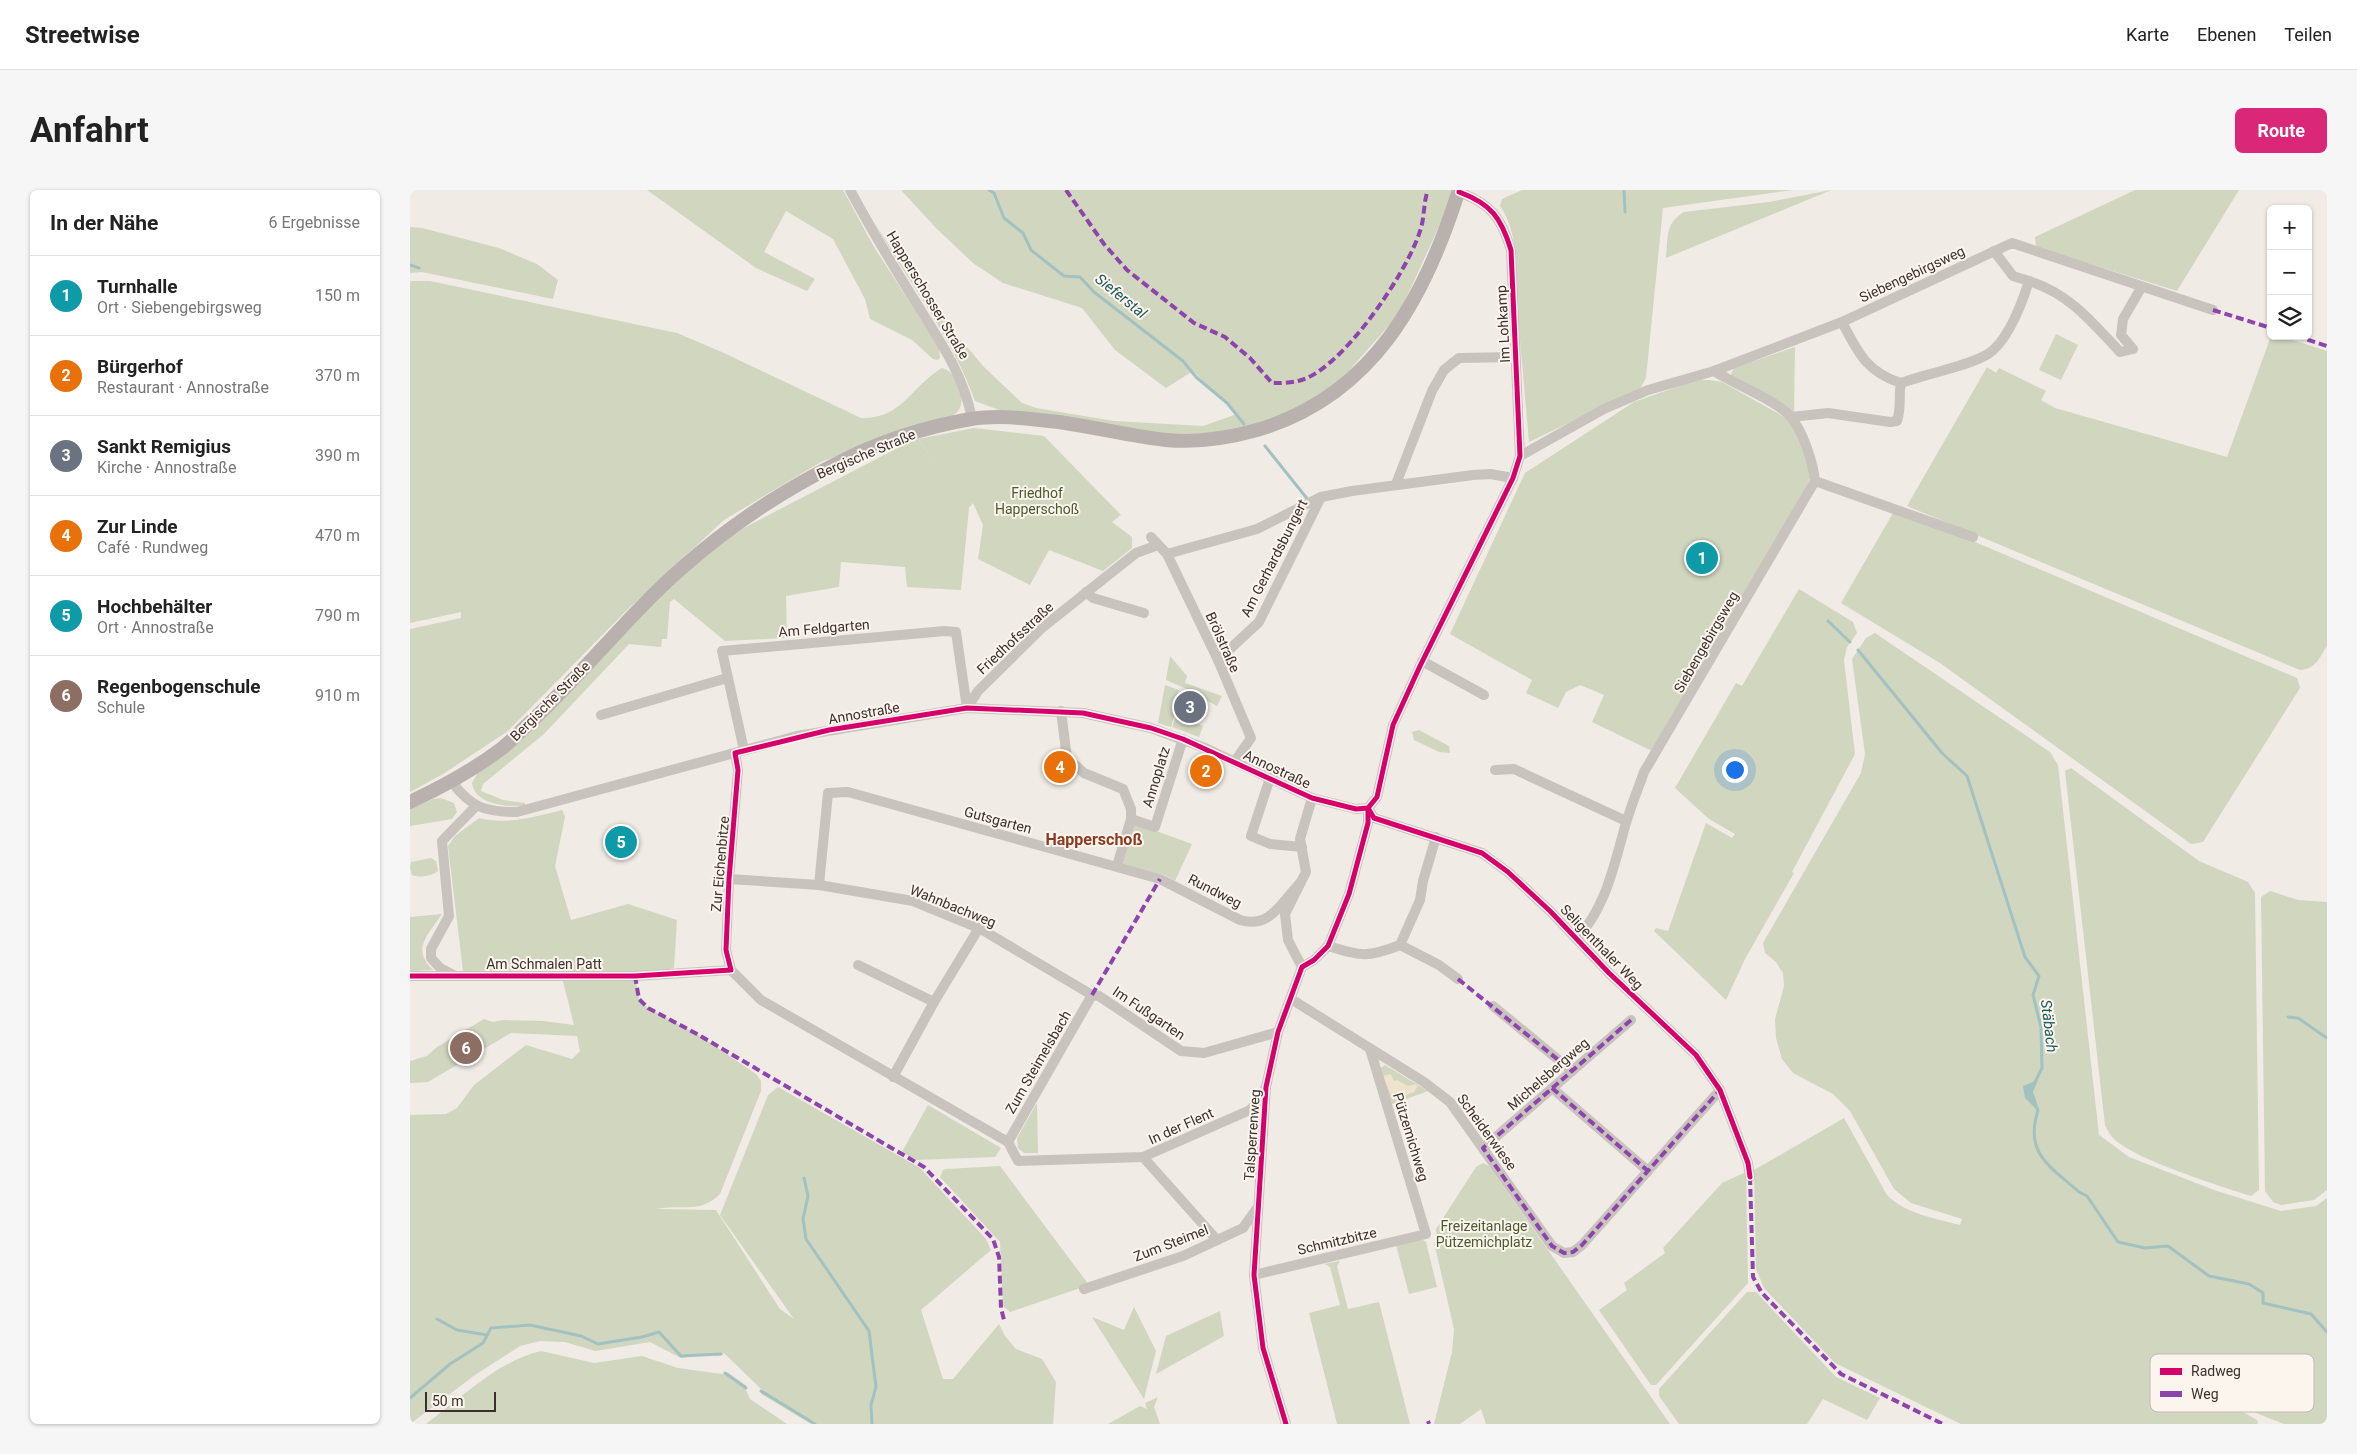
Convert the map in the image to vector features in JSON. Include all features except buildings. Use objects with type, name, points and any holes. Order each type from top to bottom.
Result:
[{"type":"main road","name":"Bergische Straße","points":[[410,802],[452,782],[502,748],[560,694],[681,568],[728,530],[782,493],[838,463],[907,435],[972,419],[999,417],[1051,421],[1168,440],[1200,440],[1238,435],[1284,422],[1330,396],[1356,375],[1380,351],[1403,318],[1424,283],[1442,244],[1459,191]]},
{"type":"street","name":"Happerschosser Straße","points":[[850,190],[900,277],[951,357],[961,380],[972,419]]},
{"type":"street","name":"Im Lohkamp","points":[[1459,191],[1488,206],[1505,230],[1511,250],[1520,456],[1513,478]]},
{"type":"street","name":"Siebengebirgsweg","points":[[1520,456],[1604,410],[1648,390],[1714,371],[1842,322],[2012,243],[2141,288],[2213,310]]},
{"type":"street","points":[[1994,251],[2013,276],[2044,286],[2074,303],[2120,352],[2133,349],[2121,335],[2123,319],[2141,288]]},
{"type":"street","points":[[1842,322],[1860,355],[1882,377],[1901,383],[1989,353],[2006,333],[2022,304],[2029,281]]},
{"type":"street","points":[[1396,484],[1432,391],[1444,370],[1459,358],[1515,357]]},
{"type":"street","points":[[1714,371],[1732,383],[1777,406],[1791,417],[1809,451],[1815,480],[1973,537]]},
{"type":"street","points":[[1791,417],[1828,413],[1897,421],[1901,408],[1899,391],[1901,383]]},
{"type":"street","name":"Am Gerhardsbungert","points":[[1218,660],[1259,622],[1321,497],[1396,484],[1490,474],[1513,478]]},
{"type":"street","points":[[1312,798],[1300,839],[1306,872],[1285,914],[1288,940],[1302,967],[1314,960],[1328,946],[1349,894],[1368,823],[1368,808],[1377,797],[1393,725],[1422,661],[1513,478]]},
{"type":"street","name":"Siebengebirgsweg","points":[[1577,939],[1592,922],[1609,886],[1626,821],[1644,772],[1815,480]]},
{"type":"street","points":[[1167,554],[1257,528],[1321,497]]},
{"type":"street","name":"Brölstraße","points":[[1154,541],[1167,554],[1218,660],[1251,738],[1235,761]]},
{"type":"street","name":"Friedhofsstraße","points":[[967,708],[978,691],[1036,634],[1086,592],[1154,541]]},
{"type":"street","points":[[1086,592],[1093,598],[1144,613]]},
{"type":"street","name":"Am Feldgarten","points":[[739,751],[722,651],[936,632],[956,632],[967,708]]},
{"type":"street","points":[[1422,661],[1484,695]]},
{"type":"street","points":[[601,715],[727,678]]},
{"type":"street","name":"Annostraße","points":[[452,782],[461,795],[476,806],[493,812],[517,812],[739,751],[829,730],[967,708],[1083,713],[1151,728],[1235,761],[1312,798],[1356,809],[1368,808]]},
{"type":"street","points":[[1061,711],[1067,758],[1084,773],[1123,789],[1131,809],[1131,819],[1117,866]]},
{"type":"street","name":"Annoplatz","points":[[1131,819],[1155,827],[1183,739]]},
{"type":"street","name":"Zur Eichenbitze","points":[[731,970],[726,950],[728,879],[739,751]]},
{"type":"street","points":[[1495,770],[1514,769],[1626,821]]},
{"type":"street","name":"Annostraße","points":[[1270,778],[1251,836],[1270,844],[1302,847]]},
{"type":"street","name":"Gutsgarten","points":[[819,885],[828,792],[848,792],[1160,879]]},
{"type":"street","points":[[454,976],[440,968],[431,958],[431,949],[449,916],[442,841],[476,806]]},
{"type":"street","name":"Seligenthaler Weg","points":[[1368,808],[1374,818],[1482,853],[1508,872],[1609,973],[1696,1055],[1720,1090],[1748,1163],[1750,1178]]},
{"type":"street","points":[[1328,946],[1362,956],[1378,954],[1400,945],[1420,900],[1423,881],[1436,837]]},
{"type":"street","name":"Wahnbachweg","points":[[728,879],[819,885],[913,901],[979,928],[1092,995]]},
{"type":"street","name":"Rundweg","points":[[1160,879],[1240,920],[1252,923],[1268,918],[1301,882]]},
{"type":"street","points":[[893,1077],[934,1002],[979,928]]},
{"type":"street","points":[[1400,945],[1439,964],[1458,979]]},
{"type":"street","points":[[858,965],[934,1002]]},
{"type":"street","name":"Talsperrenweg","points":[[1286,1424],[1264,1348],[1254,1275],[1266,1087],[1278,1032],[1302,967]]},
{"type":"street","points":[[731,970],[761,1000],[1008,1142],[1018,1161],[1143,1157]]},
{"type":"street","name":"Am Schmalen Patt","points":[[410,976],[635,976],[731,970]]},
{"type":"street","name":"Im Fußgarten","points":[[1092,995],[1099,996],[1181,1051],[1204,1053],[1278,1032]]},
{"type":"street","name":"Zum Steimelsbach","points":[[1008,1142],[1092,995]]},
{"type":"street","name":"Scheiderwiese","points":[[1291,999],[1424,1082],[1450,1102],[1552,1246],[1564,1253],[1573,1252],[1582,1245],[1648,1171]]},
{"type":"street","points":[[1493,1006],[1572,1071]]},
{"type":"street","name":"Michelsbergweg","points":[[1483,1148],[1631,1020]]},
{"type":"street","name":"Pützemichweg","points":[[1370,1049],[1426,1234]]},
{"type":"street","name":"In der Flent","points":[[1217,1240],[1143,1157],[1250,1110],[1260,1099],[1266,1087]]},
{"type":"street","points":[[1552,1088],[1648,1171],[1720,1090]]},
{"type":"street","name":"Zum Steimel","points":[[1084,1289],[1183,1256],[1244,1228],[1258,1207]]},
{"type":"street","name":"Schmitzbitze","points":[[1254,1275],[1426,1234]]},
{"type":"green space","points":[[647,190],[843,190],[874,247],[939,348],[940,358],[938,360],[933,359],[912,340],[870,319],[865,299],[833,239],[786,211],[764,252],[815,279],[807,291],[756,268]]},
{"type":"green space","points":[[901,190],[1453,190],[1451,200],[1399,314],[1346,374],[1295,415],[1212,433],[1166,434],[1002,411],[975,401],[942,332],[874,222],[918,290],[984,367],[1022,403],[1036,408],[1114,421],[1203,426],[1237,414],[1193,371],[1166,388],[1115,350],[1082,308],[1003,283],[973,263],[936,228]]},
{"type":"green space","points":[[1522,190],[1793,190],[1663,208],[1646,378],[1640,389],[1529,442],[1517,306],[1514,241],[1511,229],[1500,206],[1502,199]]},
{"type":"green space","points":[[1831,190],[1666,258],[1670,226],[1684,212],[1769,202]]},
{"type":"green space","points":[[2135,190],[2239,190],[2177,291],[2036,247],[2035,237]]},
{"type":"green space","points":[[410,227],[422,228],[499,248],[537,264],[558,280],[553,299],[422,272],[410,273]]},
{"type":"green space","points":[[410,281],[430,281],[677,333],[724,353],[861,418],[875,417],[897,407],[931,375],[942,368],[947,370],[957,382],[962,397],[961,405],[958,411],[951,416],[893,434],[821,462],[724,520],[627,610],[508,731],[443,774],[410,792],[410,629],[461,618],[461,612],[410,623]]},
{"type":"green space","points":[[2056,334],[2078,345],[2061,380],[2039,370]]},
{"type":"green space","points":[[2270,340],[2293,340],[2327,351],[2327,646],[2310,668],[2300,670],[1907,506],[1987,367],[1996,373],[1999,368],[2046,391],[2041,400],[2055,408],[2227,457]]},
{"type":"green space","points":[[1795,347],[1794,415],[1733,379],[1731,374],[1734,368]]},
{"type":"green space","points":[[1696,380],[1722,382],[1788,419],[1804,449],[1811,475],[1806,488],[1652,751],[1592,722],[1604,695],[1580,685],[1566,692],[1558,708],[1526,693],[1532,680],[1450,634],[1525,473],[1634,402]]},
{"type":"green space","name":"Friedhof Happerschoß","points":[[974,428],[1044,436],[1121,515],[1112,522],[1132,537],[1132,548],[1103,571],[1049,550],[1030,585],[978,559],[983,525],[973,503],[969,508],[961,590],[907,587],[905,567],[841,562],[839,587],[786,596],[787,638],[725,641],[674,599],[670,602],[667,639],[662,639],[661,647],[629,644],[544,734],[483,784],[481,791],[503,800],[525,803],[525,806],[493,803],[479,796],[474,790],[472,783],[477,774],[662,594],[732,534],[917,438],[939,468],[918,439]]},
{"type":"green space","points":[[1893,513],[1975,542],[2297,678],[2300,688],[2203,842],[2191,844],[1940,663],[1841,603]]},
{"type":"green space","points":[[1799,589],[1853,622],[1857,633],[1847,647],[1844,660],[1855,754],[1792,872],[1794,873],[1745,959],[1726,1000],[1654,931],[1656,928],[1668,931],[1706,823],[1732,838],[1735,834],[1709,819],[1675,788],[1736,683],[1742,686]]},
{"type":"green space","points":[[1875,633],[2050,752],[2058,765],[2099,1135],[2129,1157],[2214,1190],[2281,1211],[2316,1206],[2327,1198],[2327,1424],[2284,1424],[2254,1412],[2314,1412],[2314,1354],[2150,1354],[2150,1412],[2243,1412],[2257,1420],[2258,1424],[1961,1424],[1835,1363],[1764,1288],[1756,1269],[1754,1170],[1844,1118],[1887,1195],[1903,1207],[1921,1214],[1960,1225],[1962,1219],[1911,1203],[1894,1189],[1850,1111],[1833,1094],[1793,1073],[1782,1059],[1776,1038],[1775,1019],[1784,986],[1783,973],[1776,962],[1765,953],[1763,943],[1861,773],[1865,754],[1852,659],[1866,638]]},
{"type":"green space","points":[[1170,656],[1187,676],[1185,683],[1222,696],[1217,706],[1196,695],[1194,692],[1166,680]]},
{"type":"green space","points":[[1165,685],[1179,690],[1172,707],[1175,714],[1171,727],[1158,723]]},
{"type":"green space","points":[[1177,714],[1203,726],[1199,737],[1172,727]]},
{"type":"green space","points":[[1419,730],[1449,746],[1450,753],[1439,752],[1414,740],[1412,732]]},
{"type":"green space","points":[[2071,768],[2199,861],[2248,882],[2255,893],[2259,1190],[2251,1196],[2178,1171],[2139,1155],[2113,1138],[2105,1125],[2065,771]]},
{"type":"green space","points":[[441,798],[454,803],[457,812],[452,819],[410,826],[410,809],[433,799]]},
{"type":"green space","points":[[562,810],[565,817],[555,866],[571,920],[628,904],[677,920],[674,968],[635,976],[639,999],[648,1008],[697,1034],[756,1074],[761,1081],[761,1091],[720,1194],[713,1200],[698,1206],[657,1209],[716,1210],[780,1309],[794,1319],[720,1215],[768,1095],[778,1087],[920,1168],[986,1239],[991,1250],[921,1310],[943,1379],[953,1379],[999,1324],[1005,1336],[1016,1349],[1042,1359],[1056,1382],[1053,1424],[811,1424],[761,1394],[761,1389],[724,1353],[718,1356],[705,1355],[681,1358],[650,1342],[595,1351],[565,1342],[540,1341],[520,1346],[475,1375],[410,1424],[410,1115],[446,1114],[457,1108],[474,1085],[526,1045],[572,1059],[580,1051],[577,1036],[511,1033],[428,1082],[410,1083],[410,1061],[427,1056],[437,1047],[484,1019],[493,1022],[503,1020],[543,1021],[574,1025],[563,981],[563,970],[463,971],[448,846],[455,836],[479,818],[500,821]]},
{"type":"green space","points":[[1134,823],[1192,844],[1175,881],[1165,875],[1123,864]]},
{"type":"green space","points":[[431,858],[436,861],[438,871],[426,876],[412,875],[411,862]]},
{"type":"green space","points":[[2270,891],[2298,900],[2327,902],[2327,1190],[2314,1200],[2281,1205],[2273,1202],[2265,1191],[2261,897]]},
{"type":"green space","points":[[442,914],[427,935],[422,949],[426,962],[433,970],[410,971],[410,917]]},
{"type":"green space","points":[[1385,1065],[1428,1091],[1390,1105],[1379,1069]]},
{"type":"green space","points":[[1037,1103],[1038,1153],[1024,1153],[1018,1148],[1017,1138]]},
{"type":"green space","points":[[928,1105],[1001,1148],[995,1157],[916,1160],[902,1152]]},
{"type":"green space","name":"Freizeitanlage Pützemichplatz","points":[[1483,1163],[1489,1166],[1670,1424],[1486,1424],[1481,1409],[1460,1424],[1434,1424],[1452,1352],[1454,1329],[1434,1242],[1437,1241],[1436,1229],[1476,1167]]},
{"type":"green space","points":[[1000,1166],[1089,1285],[1010,1312],[1003,1306],[1000,1242],[940,1177],[943,1170],[946,1169]]},
{"type":"green space","points":[[1746,1172],[1748,1283],[1656,1385],[1651,1385],[1599,1310],[1627,1290],[1624,1283],[1665,1253],[1663,1248],[1722,1183]]},
{"type":"green space","points":[[1421,1239],[1426,1242],[1437,1287],[1409,1294],[1396,1245]]},
{"type":"green space","points":[[1340,1261],[1337,1266],[1348,1309],[1379,1302],[1410,1424],[1337,1424],[1309,1313],[1340,1305],[1330,1267],[1325,1264]]},
{"type":"green space","points":[[1747,1292],[1756,1292],[1836,1377],[1880,1398],[1867,1420],[1823,1399],[1807,1424],[1679,1424],[1659,1396],[1659,1389]]},
{"type":"green space","points":[[1134,1307],[1156,1351],[1144,1399],[1092,1317],[1124,1330]]},
{"type":"green space","points":[[1220,1311],[1224,1336],[1156,1374],[1166,1336]]},
{"type":"green space","points":[[541,1351],[594,1363],[642,1356],[678,1368],[722,1374],[727,1372],[747,1386],[746,1390],[750,1399],[787,1424],[426,1424],[495,1372],[525,1356]]},
{"type":"green space","points":[[1158,1397],[1154,1407],[1160,1424],[1108,1424],[1140,1406],[1147,1409],[1145,1403]]},
{"type":"sand","points":[[1391,1074],[1394,1081],[1397,1080],[1408,1086],[1415,1084],[1418,1086],[1414,1092],[1393,1100],[1383,1076]]},
{"type":"water","points":[[2038,1080],[2033,1092],[2039,1109],[2036,1109],[2025,1098],[2023,1086]]},
{"type":"waterway","name":"Sieferstal","points":[[989,190],[994,193],[1004,218],[1023,233],[1031,250],[1064,276],[1080,277],[1094,292],[1183,361],[1196,377],[1227,403],[1244,424]]},
{"type":"waterway","points":[[1624,190],[1625,212]]},
{"type":"waterway","points":[[410,265],[419,268]]},
{"type":"waterway","name":"Sieferstal","points":[[1265,446],[1309,501]]},
{"type":"waterway","name":"Stäbach","points":[[1828,621],[1850,642]]},
{"type":"waterway","name":"Stäbach","points":[[1858,650],[1942,753],[1967,776],[2025,957],[2039,976],[2033,995],[2041,1027],[2042,1068],[2034,1084]]},
{"type":"waterway","points":[[2288,1017],[2298,1018],[2327,1038]]},
{"type":"waterway","name":"Stäbach","points":[[2036,1107],[2038,1110],[2034,1138],[2042,1158],[2079,1192],[2087,1196],[2118,1242],[2145,1248],[2168,1246],[2209,1276],[2249,1284],[2263,1293],[2263,1303],[2311,1314],[2327,1332]]},
{"type":"waterway","points":[[804,1178],[808,1196],[803,1219],[806,1239],[869,1331],[876,1387],[871,1405],[872,1424]]},
{"type":"waterway","points":[[437,1319],[457,1330],[487,1335]]},
{"type":"waterway","points":[[410,1398],[450,1364],[483,1343],[491,1328],[530,1325],[581,1336],[598,1344],[642,1337],[659,1332],[681,1356],[721,1354]]},
{"type":"waterway","points":[[725,1373],[746,1388]]},
{"type":"waterway","points":[[761,1391],[815,1424]]},
{"type":"marked path","points":[[1066,190],[1104,244],[1127,270],[1194,323],[1225,337],[1250,358],[1272,383],[1298,381],[1315,374],[1334,359],[1371,318],[1402,270],[1413,249],[1422,226],[1428,190]]},
{"type":"marked path","points":[[2213,310],[2267,327]]},
{"type":"marked path","points":[[2308,340],[2327,346]]},
{"type":"marked path","points":[[1092,995],[1160,879]]},
{"type":"marked path","points":[[635,976],[639,999],[648,1008],[697,1034],[924,1167],[993,1239],[999,1257],[1001,1308],[1004,1320]]},
{"type":"marked path","points":[[1458,979],[1572,1071]]},
{"type":"marked path","points":[[1631,1020],[1483,1148],[1552,1246],[1564,1253],[1573,1252],[1582,1245],[1720,1090]]},
{"type":"marked path","points":[[1552,1088],[1648,1171]]},
{"type":"marked path","points":[[1750,1177],[1753,1277],[1762,1293],[1841,1374],[1943,1424]]},
{"type":"cycle path","points":[[410,976],[635,976],[731,970],[726,950],[729,879],[738,770],[735,753],[829,730],[967,708],[1083,713],[1151,728],[1183,739],[1312,798],[1356,809],[1368,808],[1377,797],[1393,725],[1513,478],[1520,456],[1511,250],[1499,220],[1493,213],[1479,201],[1459,192]]},
{"type":"cycle path","points":[[1368,808],[1374,818],[1482,853],[1508,872],[1550,911],[1609,973],[1696,1055],[1720,1090],[1748,1163],[1750,1177]]},
{"type":"cycle path","points":[[1286,1424],[1263,1348],[1254,1275],[1266,1087],[1278,1032],[1302,967],[1314,960],[1328,946],[1349,894],[1368,823],[1368,808]]},
{"type":"place","name":"Turnhalle","points":[[1702,558]]},
{"type":"place","name":"Sankt Remigius","points":[[1190,707]]},
{"type":"place","name":"Zur Linde","points":[[1060,767]]},
{"type":"place","name":"Bürgerhof","points":[[1206,771]]},
{"type":"place","name":"Hochbehälter","points":[[621,842]]},
{"type":"place","name":"Regenbogenschule","points":[[466,1048]]},
{"type":"district","name":"Happerschoß","points":[[1094,839]]}]
